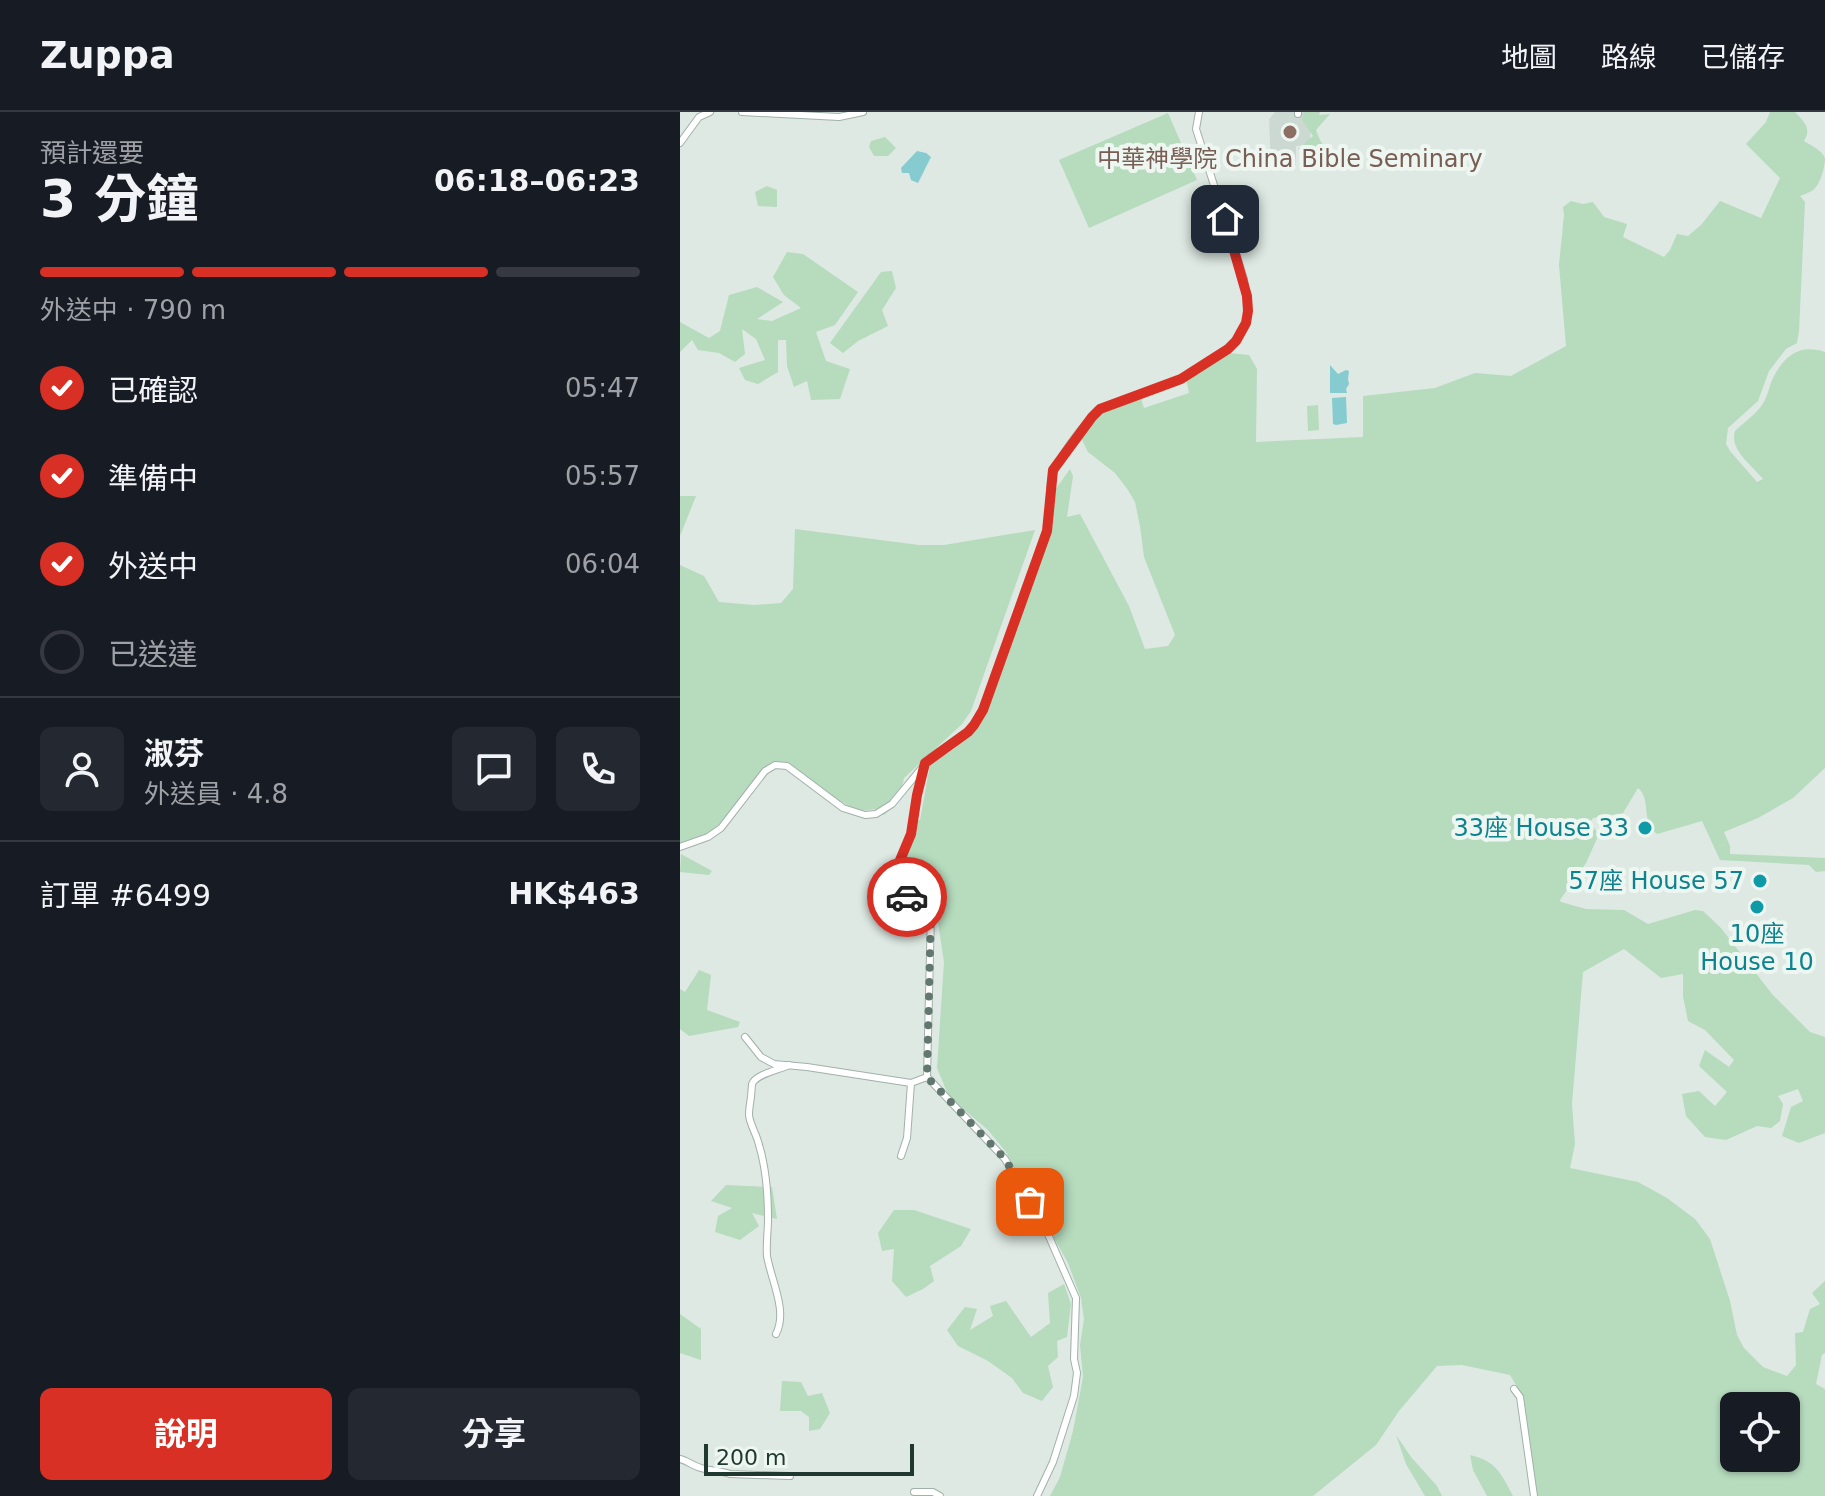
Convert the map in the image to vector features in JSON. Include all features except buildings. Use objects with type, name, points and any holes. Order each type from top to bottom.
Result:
[{"type":"street","points":[[680,143],[699,117],[710,112]]},
{"type":"street","points":[[742,112],[839,117],[863,112]]},
{"type":"street","points":[[680,847],[708,837],[721,828],[772,766],[787,766],[837,804],[855,812],[868,815],[879,813],[889,806],[925,763],[974,725],[983,710],[1047,531],[1051,481],[1060,458],[1100,409],[1181,379],[1228,349],[1246,323],[1248,311],[1244,279],[1198,138],[1199,112]]},
{"type":"street","points":[[925,763],[911,834],[898,865],[897,890],[902,895],[928,904],[931,912],[927,1077],[1005,1159],[1043,1223],[1076,1298],[1074,1359],[1077,1373],[1074,1396],[1053,1462],[1037,1496]]},
{"type":"street","points":[[745,1037],[761,1057],[774,1064],[911,1083],[927,1077]]},
{"type":"street","points":[[776,1334],[780,1315],[767,1252],[767,1187],[760,1146],[749,1117],[755,1079],[789,1065]]},
{"type":"street","points":[[901,1156],[907,1138],[911,1083]]},
{"type":"street","points":[[1514,1389],[1520,1397],[1534,1496]]},
{"type":"street","points":[[680,1459],[703,1469],[730,1474],[790,1476]]},
{"type":"street","points":[[914,1492],[933,1492],[940,1496]]},
{"type":"shaded area","name":"中華神學院 China Bible Seminary","points":[[1275,112],[1309,112],[1311,145],[1296,146],[1296,165],[1271,167],[1269,119]]},
{"type":"green space","points":[[1304,112],[1330,114],[1316,130],[1330,165],[1317,161],[1311,152],[1298,149],[1313,136],[1302,120]]},
{"type":"green space","points":[[1770,112],[1795,112],[1807,129],[1804,141],[1825,158],[1816,188],[1800,196],[1805,202],[1797,343],[1786,349],[1769,371],[1758,401],[1728,428],[1726,444],[1757,482],[1763,479],[1738,451],[1735,431],[1762,405],[1774,376],[1789,357],[1801,350],[1825,352],[1825,768],[1793,798],[1758,818],[1724,832],[1730,854],[1825,858],[1825,871],[1816,872],[1809,865],[1720,860],[1702,821],[1657,834],[1649,823],[1644,798],[1638,788],[1623,813],[1593,818],[1590,823],[1599,834],[1586,863],[1560,900],[1586,909],[1624,910],[1648,924],[1695,910],[1703,911],[1721,928],[1772,994],[1810,1032],[1825,1037],[1825,1133],[1799,1143],[1782,1136],[1791,1107],[1803,1101],[1798,1089],[1778,1096],[1783,1104],[1780,1121],[1771,1128],[1757,1126],[1726,1140],[1705,1137],[1686,1116],[1682,1094],[1699,1091],[1715,1106],[1727,1092],[1699,1066],[1705,1050],[1729,1067],[1734,1060],[1705,1030],[1688,1021],[1683,974],[1661,978],[1624,949],[1583,972],[1572,1104],[1575,1144],[1570,1168],[1638,1182],[1695,1219],[1710,1239],[1730,1301],[1737,1335],[1744,1348],[1763,1367],[1787,1376],[1796,1365],[1795,1333],[1803,1332],[1810,1309],[1820,1304],[1812,1293],[1825,1281],[1825,1353],[1816,1384],[1825,1389],[1825,1496],[1534,1496],[1522,1395],[1510,1375],[1462,1365],[1437,1366],[1399,1411],[1376,1445],[1313,1496],[1050,1496],[1060,1477],[1073,1431],[1083,1377],[1080,1345],[1084,1319],[1081,1298],[1068,1263],[1006,1152],[988,1130],[949,1097],[937,1068],[944,962],[936,910],[929,900],[905,893],[900,881],[910,820],[920,820],[930,765],[954,749],[974,730],[987,706],[1050,533],[1055,490],[1070,469],[1073,476],[1067,517],[1080,514],[1129,606],[1145,649],[1168,646],[1175,635],[1144,557],[1135,502],[1115,473],[1088,452],[1080,436],[1099,415],[1141,399],[1144,408],[1189,393],[1186,379],[1229,353],[1249,355],[1257,369],[1256,442],[1363,437],[1363,396],[1435,388],[1475,373],[1511,376],[1566,346],[1559,265],[1563,207],[1571,201],[1583,204],[1593,202],[1604,217],[1627,224],[1623,237],[1664,257],[1677,234],[1688,236],[1720,201],[1761,218],[1780,178],[1746,144],[1766,122]]},
{"type":"green space","points":[[1168,113],[1197,180],[1089,228],[1059,160]]},
{"type":"green space","points":[[885,137],[896,148],[888,156],[874,156],[869,147],[871,141]]},
{"type":"green space","points":[[767,186],[777,190],[777,207],[758,206],[755,192]]},
{"type":"green space","points":[[787,252],[803,254],[858,292],[835,325],[816,332],[826,361],[850,369],[840,399],[811,400],[807,381],[794,387],[787,366],[786,340],[778,340],[778,372],[758,384],[745,380],[739,368],[765,360],[756,339],[742,329],[745,354],[735,362],[719,353],[698,350],[692,340],[680,352],[680,322],[709,338],[720,331],[729,295],[757,287],[783,302],[757,319],[772,321],[801,308],[784,295],[773,277]]},
{"type":"green space","points":[[892,271],[896,288],[882,310],[888,326],[858,341],[843,353],[830,343],[881,272]]},
{"type":"green space","points":[[1318,405],[1319,430],[1308,431],[1307,406]]},
{"type":"green space","points":[[680,496],[696,496],[680,536]]},
{"type":"green space","points":[[795,529],[919,545],[944,545],[1035,530],[971,711],[962,724],[904,778],[899,800],[884,815],[877,809],[859,811],[836,799],[790,764],[765,768],[709,834],[680,845],[680,565],[704,576],[719,602],[754,605],[781,603],[793,589]]},
{"type":"green space","points":[[681,854],[712,871],[709,875],[680,872]]},
{"type":"green space","points":[[699,970],[711,975],[707,1010],[740,1022],[738,1027],[689,1036],[680,1029],[680,989],[685,992]]},
{"type":"green space","points":[[726,1185],[772,1187],[777,1219],[752,1213],[759,1226],[740,1240],[715,1232],[718,1216],[732,1208],[711,1201]]},
{"type":"green space","points":[[894,1210],[914,1210],[971,1229],[961,1246],[930,1266],[934,1281],[906,1297],[892,1281],[894,1249],[882,1251],[878,1233]]},
{"type":"green space","points":[[1064,1284],[1071,1304],[1067,1337],[1057,1341],[1058,1357],[1048,1366],[1053,1387],[1042,1401],[1023,1393],[1012,1378],[988,1361],[958,1346],[947,1330],[965,1307],[977,1309],[970,1330],[993,1316],[990,1306],[1006,1301],[1031,1337],[1050,1323],[1048,1293]]},
{"type":"green space","points":[[680,1314],[701,1329],[701,1360],[680,1353]]},
{"type":"green space","points":[[782,1381],[801,1382],[808,1396],[822,1393],[830,1413],[820,1429],[809,1431],[809,1417],[801,1411],[780,1411]]},
{"type":"green space","points":[[1396,1435],[1442,1496],[1425,1496],[1406,1464]]},
{"type":"green space","points":[[1470,1455],[1497,1469],[1513,1496],[1487,1496],[1473,1470]]},
{"type":"water","points":[[917,151],[931,157],[918,183],[911,180],[909,173],[902,173],[901,168]]},
{"type":"water","points":[[1330,365],[1338,374],[1349,371],[1347,393],[1330,393]]},
{"type":"water","points":[[1346,397],[1347,423],[1333,424],[1332,398]]},
{"type":"way so far","points":[[907,897],[928,904],[931,912],[927,1077],[1005,1159],[1030,1202]]},
{"type":"place","name":"中華神學院 China Bible Seminary","points":[[1290,132]]},
{"type":"place","name":"33座 House 33","points":[[1645,828]]},
{"type":"place","name":"57座 House 57","points":[[1760,881]]},
{"type":"place","name":"10座 House 10","points":[[1757,907]]},
{"type":"route","points":[[907,897],[897,890],[897,870],[911,834],[925,763],[968,732],[983,710],[1047,531],[1051,481],[1060,458],[1100,409],[1181,379],[1228,349],[1246,323],[1248,311],[1244,279],[1225,219]]}]
